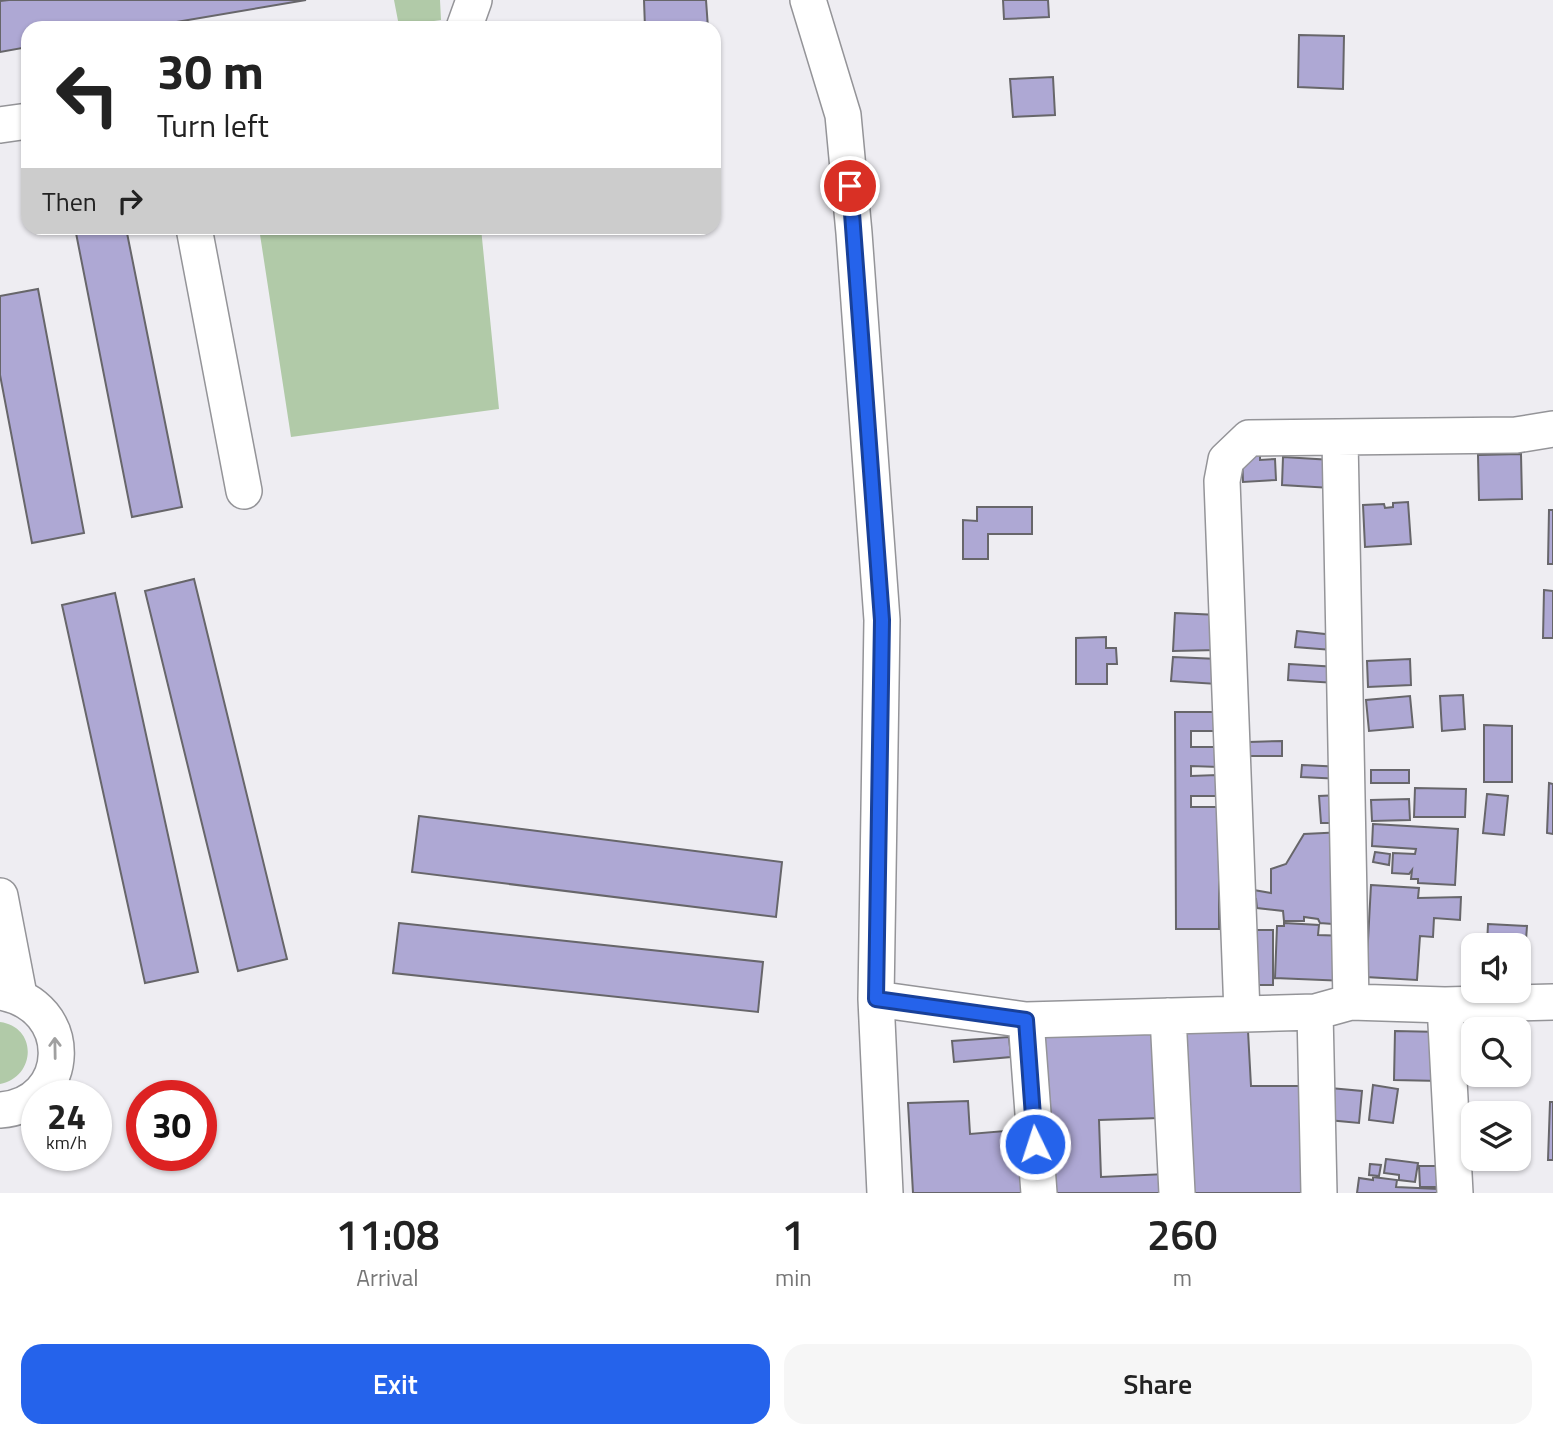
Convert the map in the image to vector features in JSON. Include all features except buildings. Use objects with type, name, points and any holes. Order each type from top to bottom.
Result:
[{"type":"street","points":[[466,21],[474,0]]},
{"type":"street","points":[[808,0],[843,115],[881,606],[876,999],[885,1193]]},
{"type":"street","points":[[0,125],[21,122]]},
{"type":"street","points":[[195,235],[244,491]]},
{"type":"street","points":[[1242,1013],[1224,470],[1226,460],[1249,438],[1340,439],[1408,434],[1516,435],[1553,429]]},
{"type":"street","points":[[1340,439],[1351,1002]]},
{"type":"street","points":[[0,896],[9,993],[35,1005],[47,1019],[55,1036],[56,1055],[52,1073],[42,1090],[28,1102],[0,1110]]},
{"type":"street","points":[[876,999],[1026,1020],[1315,1012],[1351,1002],[1445,1005],[1553,1002]]},
{"type":"street","points":[[1445,1005],[1455,1193]]},
{"type":"street","points":[[1315,1012],[1319,1193]]},
{"type":"street","points":[[1168,1016],[1177,1193]]},
{"type":"street","points":[[1026,1020],[1039,1193]]},
{"type":"green space","points":[[394,0],[440,0],[441,20],[398,21]]},
{"type":"green space","points":[[260,235],[482,235],[499,409],[291,437]]},
{"type":"green space","points":[[0,1022],[21,1033],[28,1052],[21,1072],[12,1080],[0,1084]]},
{"type":"route","points":[[850,186],[882,620],[876,999],[1026,1020],[1035,1144]]}]
